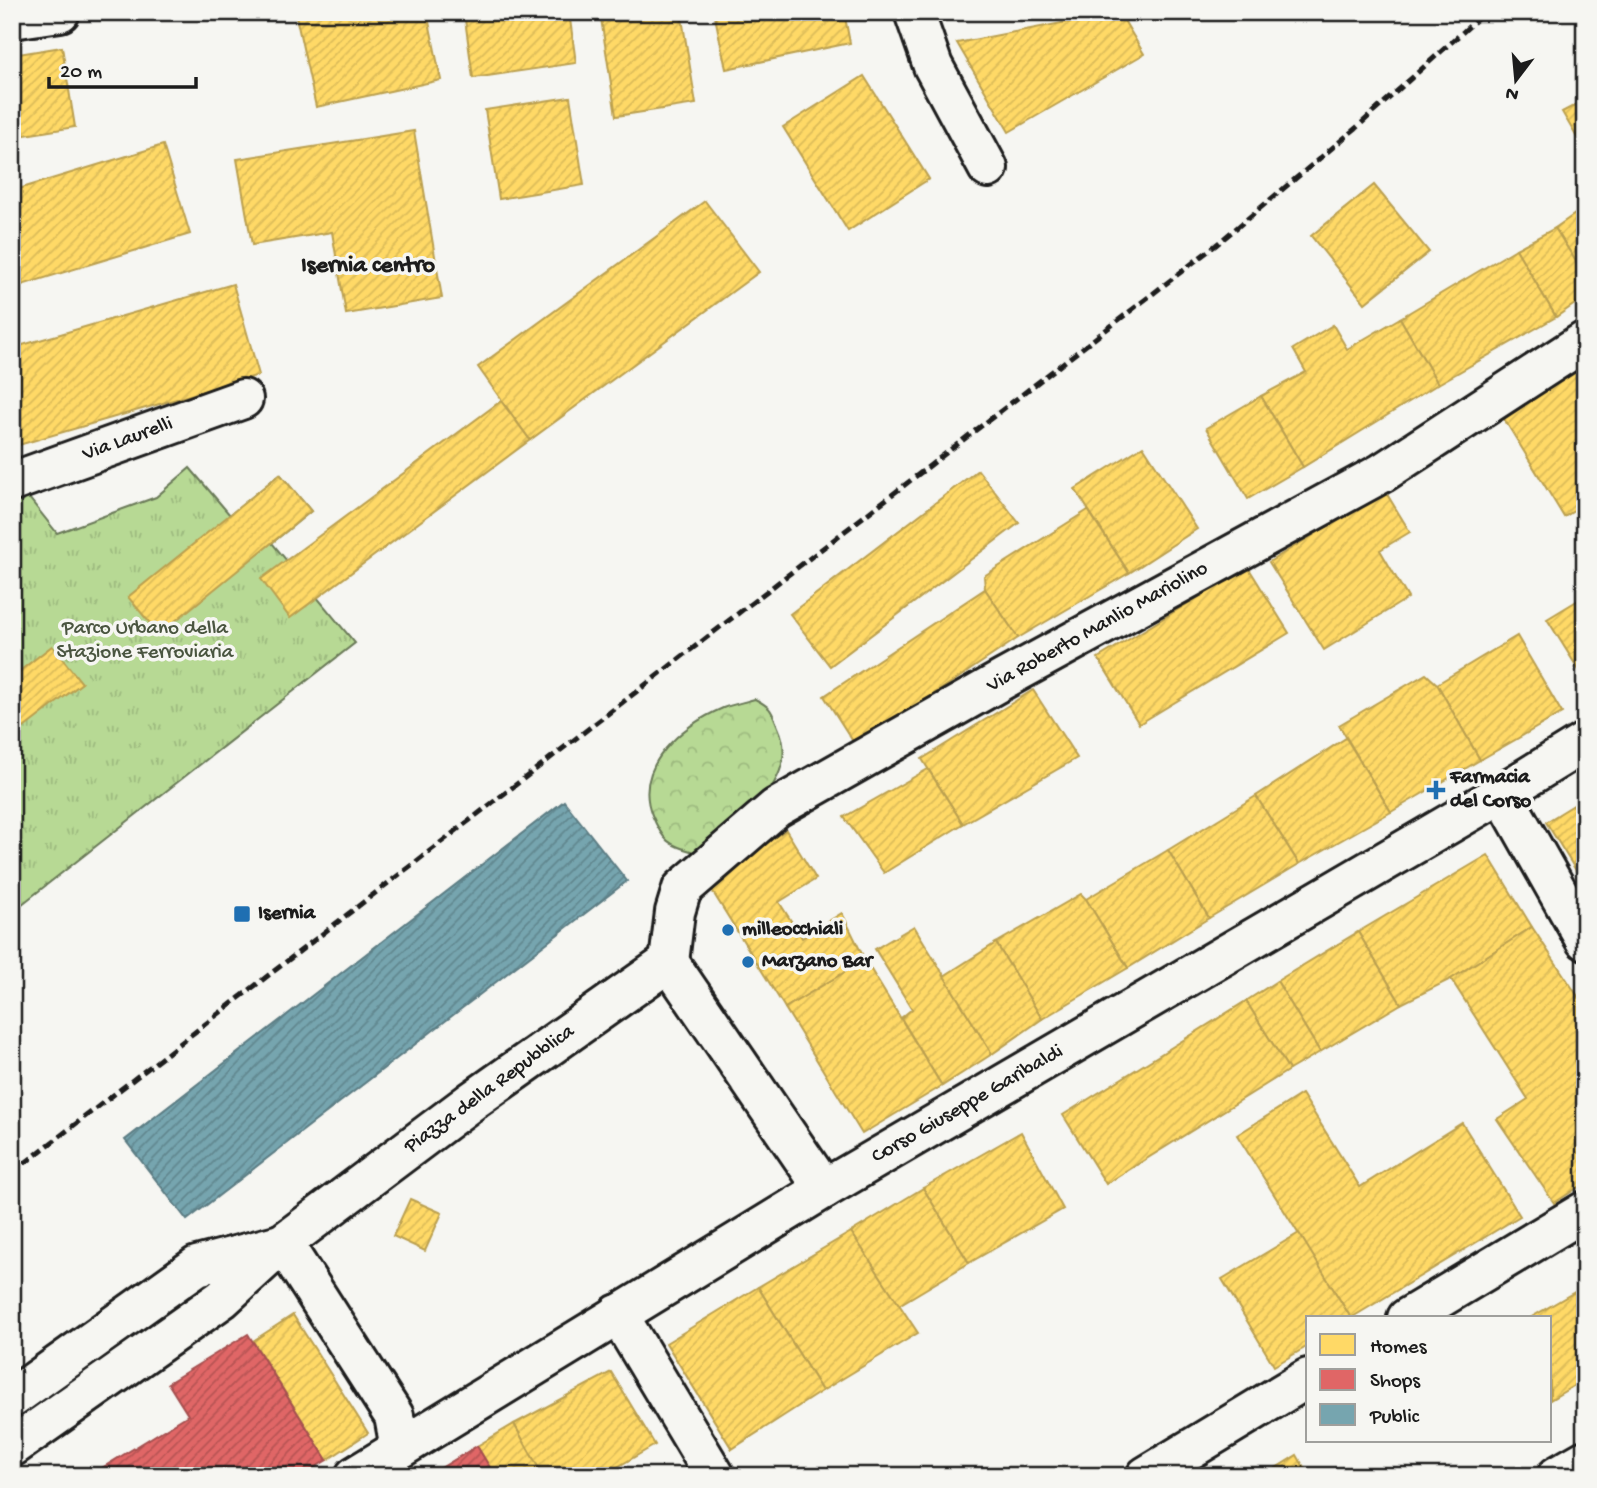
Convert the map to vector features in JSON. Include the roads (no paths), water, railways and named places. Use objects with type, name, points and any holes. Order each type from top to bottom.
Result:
[{"type":"street","points":[[12,19],[61,12]]},
{"type":"street","points":[[914,12],[933,66],[988,168]]},
{"type":"street","name":"Via Roberto Manlio Mariolino","points":[[669,962],[675,912],[682,889],[776,808],[992,685],[1382,473],[1585,341]]},
{"type":"street","name":"Via Laurelli","points":[[12,482],[243,399]]},
{"type":"street","name":"Corso Giuseppe Garibaldi","points":[[355,1476],[824,1189],[1585,742]]},
{"type":"street","points":[[1502,793],[1585,940]]},
{"type":"street","points":[[669,962],[824,1189]]},
{"type":"street","name":"Piazza della Repubblica","points":[[12,1447],[222,1299],[283,1243],[472,1101],[669,962]]},
{"type":"street","points":[[1410,1316],[1585,1211]]},
{"type":"street","points":[[12,1398],[197,1266],[283,1243],[394,1416],[400,1448]]},
{"type":"street","points":[[618,1314],[715,1476]]},
{"type":"street","points":[[1146,1476],[1306,1379]]},
{"type":"street","points":[[1557,1476],[1585,1460]]},
{"type":"railway","points":[[12,1173],[1216,245],[1356,128],[1485,12]]},
{"type":"place","name":"Farmacia del Corso","points":[[1436,790]]},
{"type":"place","name":"Isernia","points":[[242,914]]},
{"type":"place","name":"milleocchiali","points":[[728,930]]},
{"type":"place","name":"Marzano Bar","points":[[748,962]]},
{"type":"district","name":"Isernia centro","points":[[368,266]]},
{"type":"park label","name":"Parco Urbano della Stazione Ferroviaria","points":[[145,641]]}]
